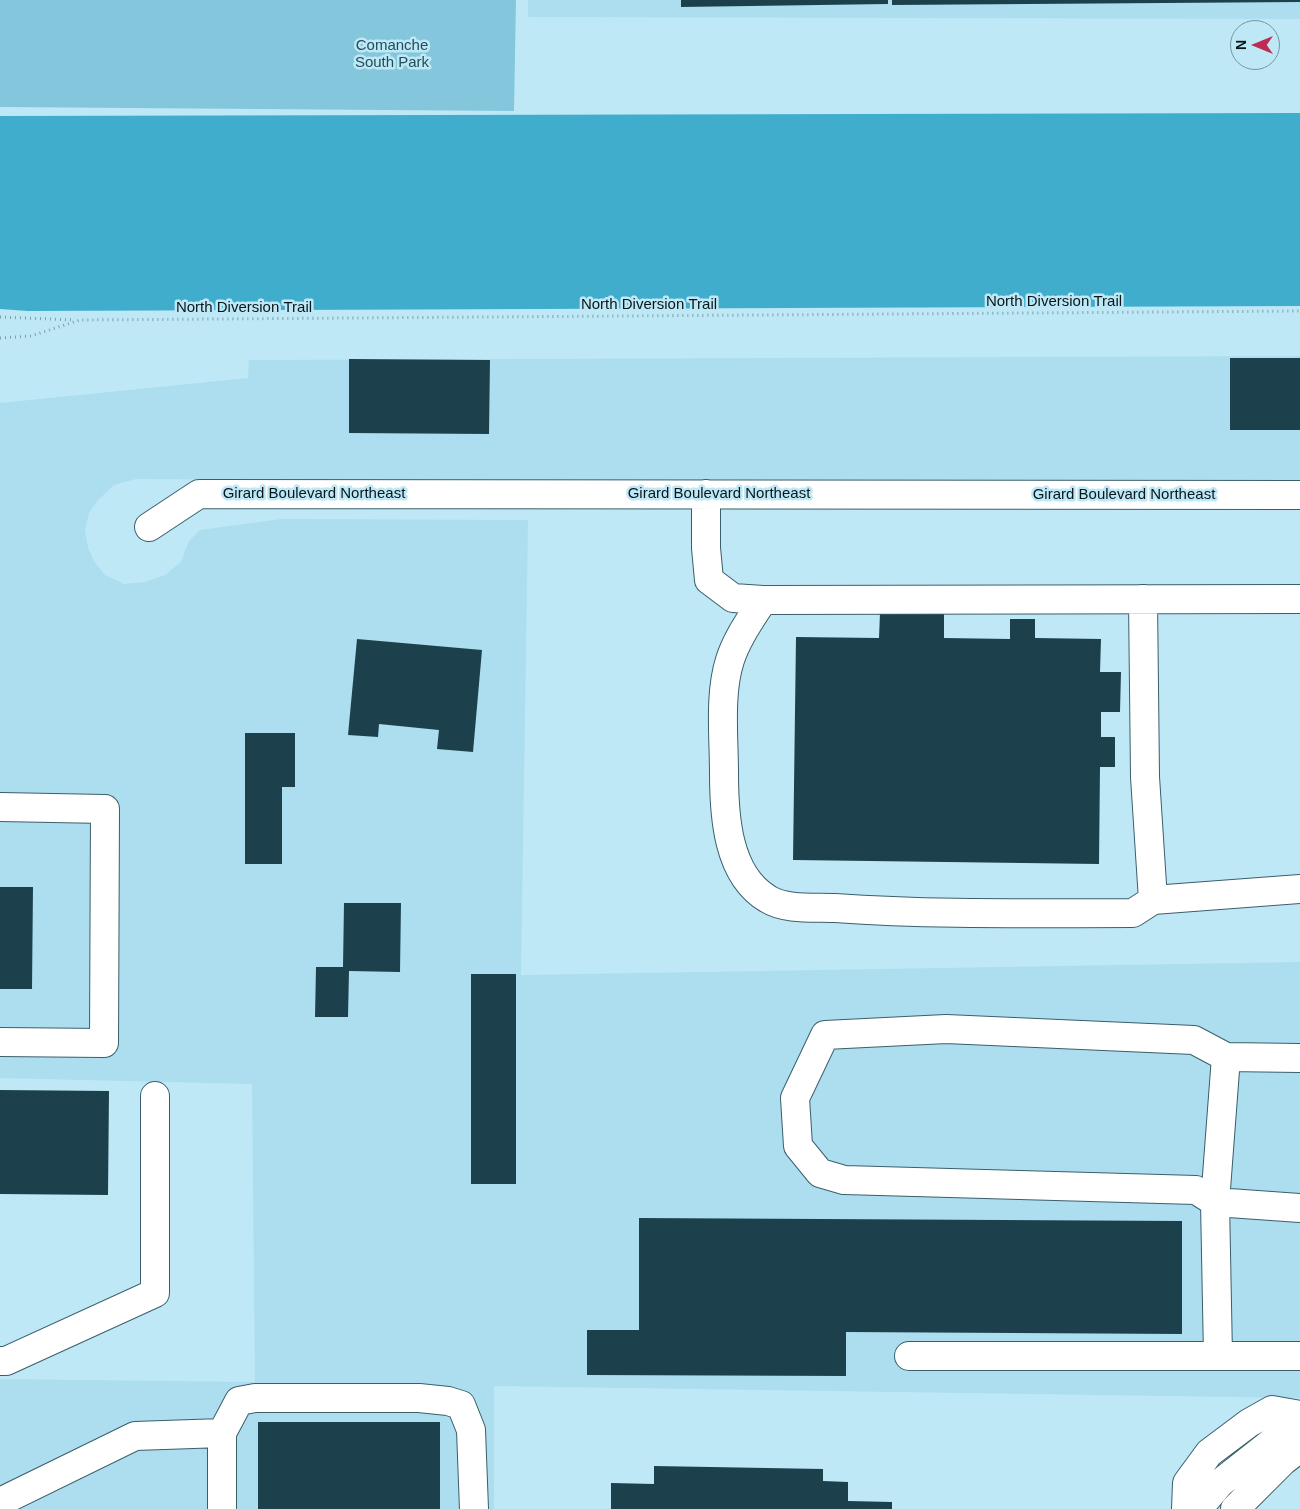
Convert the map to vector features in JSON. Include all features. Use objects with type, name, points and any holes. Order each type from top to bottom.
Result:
[{"type":"street","name":"Girard Boulevard Northeast","points":[[149,527],[199,494],[1300,495]]},
{"type":"street","points":[[706,494],[706,548],[709,580],[733,598],[763,600],[1300,599]]},
{"type":"street","points":[[1143,599],[1145,777],[1153,900]]},
{"type":"street","points":[[763,600],[739,637],[730,661],[724,702],[724,800],[733,851],[748,882],[768,900],[786,905],[892,912],[1133,913],[1153,900],[1300,889]]},
{"type":"street","points":[[0,808],[105,809],[105,819],[104,1043],[0,1042]]},
{"type":"street","points":[[1300,1058],[1226,1057],[1194,1040],[946,1029],[825,1035],[795,1098],[798,1146],[820,1173],[844,1180],[1196,1190],[1215,1202],[1300,1208]]},
{"type":"street","points":[[1218,1356],[1215,1202],[1226,1057]]},
{"type":"street","points":[[0,1361],[6,1361],[155,1293],[155,1096]]},
{"type":"street","points":[[909,1356],[1300,1356]]},
{"type":"street","points":[[222,1509],[222,1433],[238,1401],[254,1398],[419,1398],[448,1401],[461,1405],[471,1430],[474,1509]]},
{"type":"street","points":[[1186,1509],[1187,1482],[1209,1452],[1249,1423],[1272,1410],[1300,1415]]},
{"type":"street","points":[[1198,1509],[1220,1482],[1300,1420]]},
{"type":"street","points":[[0,1502],[135,1436],[222,1433]]},
{"type":"street","points":[[1235,1509],[1283,1461],[1300,1448]]},
{"type":"path","name":"North Diversion Trail","points":[[0,338],[31,336],[80,320],[1300,311]]},
{"type":"path","points":[[0,317],[80,320]]},
{"type":"shaded area","points":[[528,0],[1300,0],[1300,19],[528,17]]},
{"type":"shaded area","points":[[1300,113],[1300,306],[28,311],[0,309],[0,116]]},
{"type":"shaded area","points":[[1300,356],[1300,487],[136,479],[114,485],[97,501],[89,513],[85,530],[88,548],[94,561],[105,575],[124,584],[145,582],[165,575],[181,562],[189,541],[200,530],[281,519],[528,520],[521,975],[1300,962],[1300,1398],[494,1386],[494,1509],[0,1509],[0,1379],[255,1382],[252,1084],[0,1078],[0,403],[248,378],[249,360]]},
{"type":"green space","name":"Comanche South Park","points":[[0,0],[516,0],[514,111],[0,107]]},
{"type":"building","points":[[681,0],[888,0],[888,4],[681,7]]},
{"type":"building","points":[[892,0],[1300,0],[1300,2],[892,5]]},
{"type":"building","points":[[1230,358],[1300,358],[1300,430],[1230,430]]},
{"type":"building","points":[[349,359],[490,360],[489,434],[349,433]]},
{"type":"building","points":[[880,613],[944,614],[944,638],[1010,639],[1010,619],[1035,619],[1035,638],[1101,639],[1100,672],[1121,672],[1120,712],[1101,712],[1101,737],[1115,737],[1115,767],[1100,767],[1099,864],[793,860],[796,637],[879,638]]},
{"type":"building","points":[[357,639],[482,650],[473,752],[437,749],[439,730],[379,724],[378,737],[348,735]]},
{"type":"building","points":[[245,733],[295,733],[295,787],[282,787],[282,864],[245,864]]},
{"type":"building","points":[[0,887],[33,887],[32,989],[0,989]]},
{"type":"building","points":[[344,903],[401,903],[400,972],[349,971],[348,1017],[315,1017],[316,967],[343,967]]},
{"type":"building","points":[[471,974],[516,974],[516,1184],[471,1184]]},
{"type":"building","points":[[0,1090],[109,1091],[108,1195],[0,1194]]},
{"type":"building","points":[[639,1218],[1182,1221],[1182,1334],[846,1332],[846,1376],[587,1375],[587,1330],[639,1330]]},
{"type":"building","points":[[258,1422],[440,1422],[440,1509],[258,1509]]},
{"type":"building","points":[[654,1466],[823,1469],[823,1481],[848,1482],[848,1501],[892,1502],[892,1509],[611,1509],[611,1483],[654,1484]]}]
